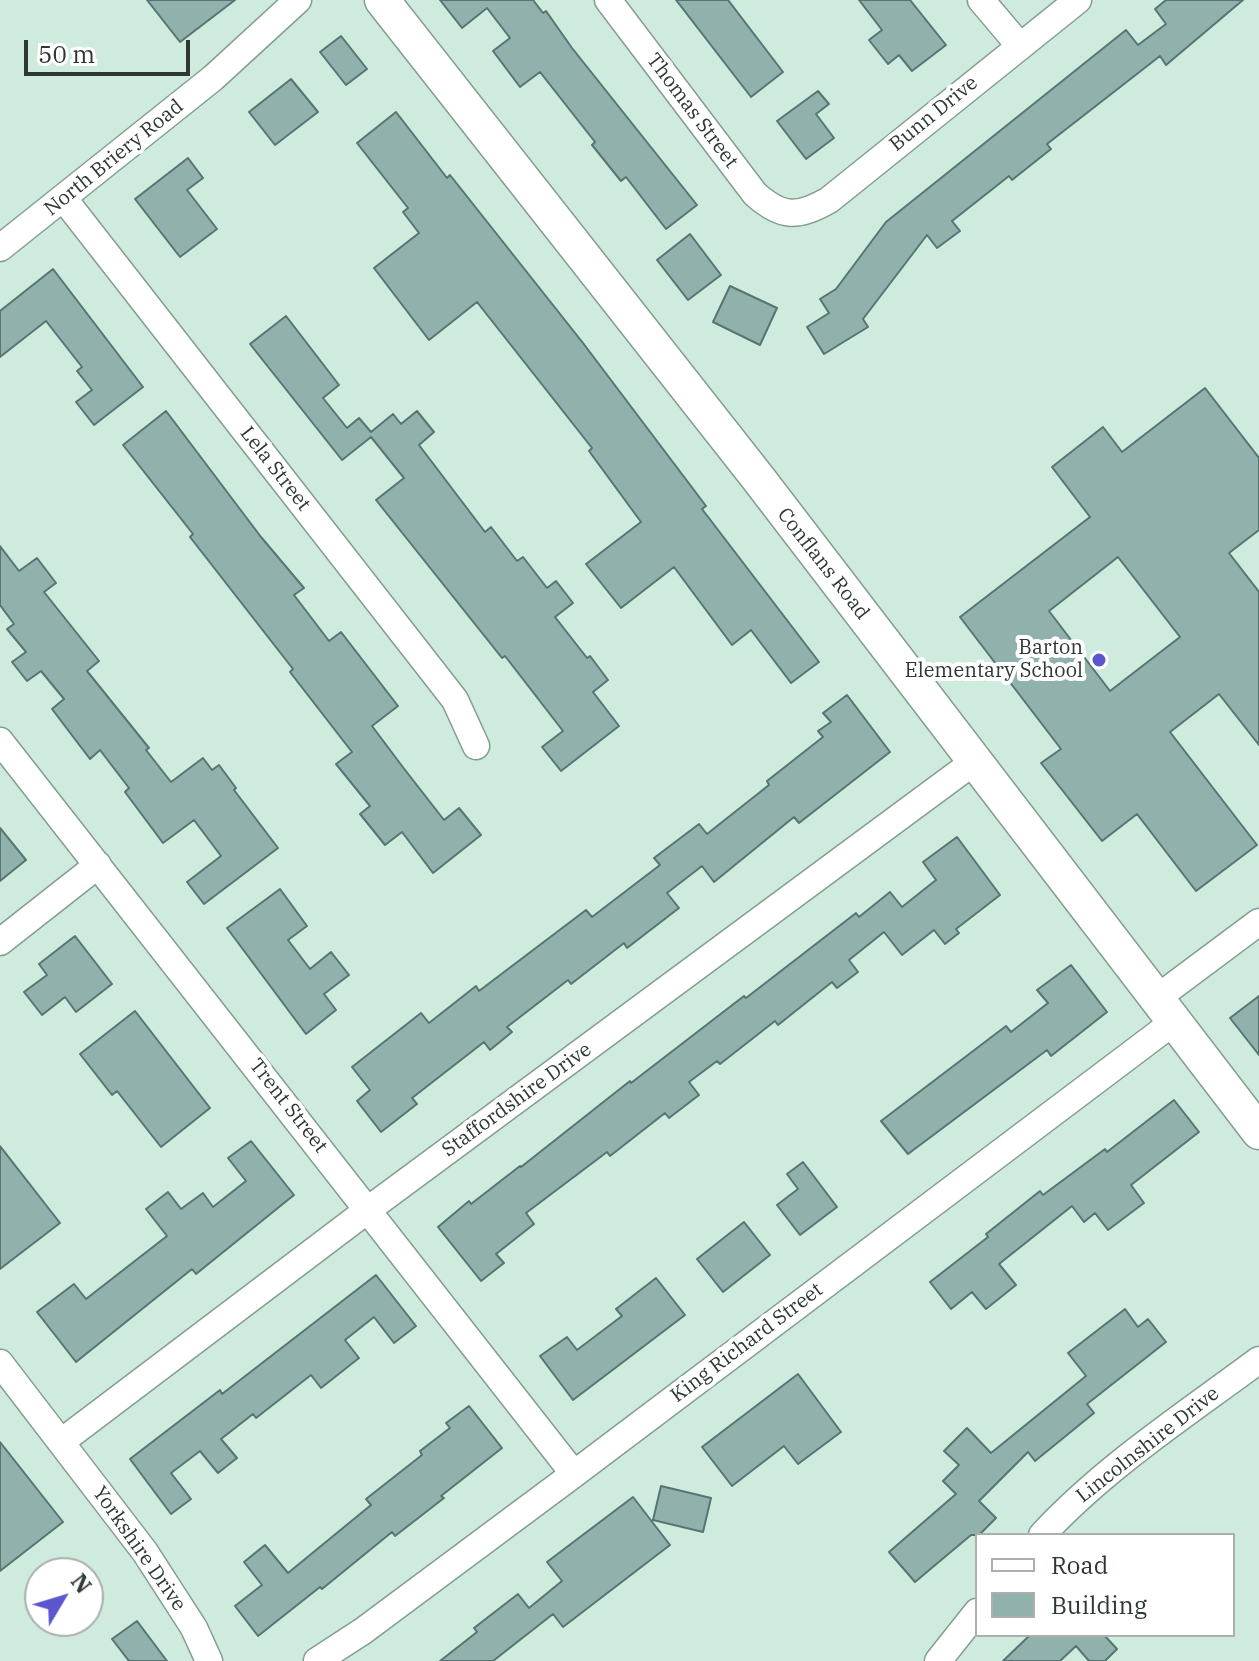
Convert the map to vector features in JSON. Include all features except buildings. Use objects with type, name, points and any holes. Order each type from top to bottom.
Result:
[{"type":"main road","name":"Conflans Road","points":[[382,0],[758,478],[1259,1132]]},
{"type":"street","name":"North Briery Road","points":[[0,248],[213,78],[298,0]]},
{"type":"street","name":"Thomas Street","points":[[608,0],[755,194],[785,214]]},
{"type":"street","points":[[981,0],[1019,45]]},
{"type":"street","name":"Bunn Drive","points":[[785,214],[815,208],[829,200],[1078,0]]},
{"type":"street","name":"Lela Street","points":[[64,199],[455,700],[476,746]]},
{"type":"street","name":"Trent Street","points":[[0,741],[574,1474]]},
{"type":"street","name":"Staffordshire Drive","points":[[61,1442],[369,1209],[975,761]]},
{"type":"street","points":[[0,942],[98,865]]},
{"type":"street","name":"King Richard Street","points":[[317,1661],[363,1631],[574,1474],[1166,1010],[1259,922]]},
{"type":"street","name":"Lincolnshire Drive","points":[[1044,1533],[1115,1467],[1259,1360]]},
{"type":"street","name":"Yorkshire Drive","points":[[0,1363],[168,1585],[194,1628],[209,1661]]},
{"type":"street","points":[[938,1661],[975,1615]]},
{"type":"place","name":"Barton Elementary School","points":[[1099,660]]}]
